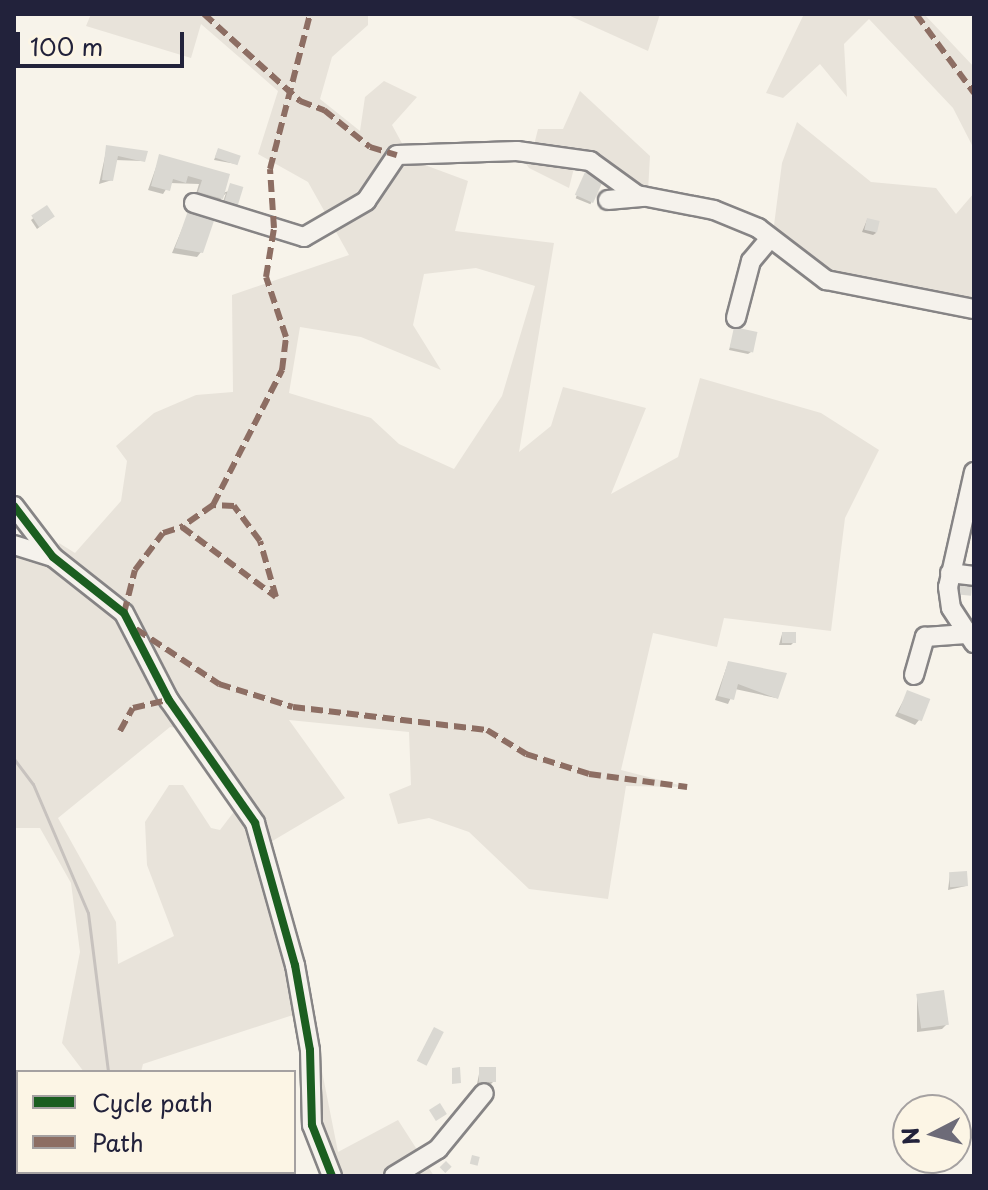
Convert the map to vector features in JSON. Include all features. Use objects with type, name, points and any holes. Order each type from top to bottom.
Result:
[{"type":"street","points":[[194,203],[304,237],[366,201],[397,155],[468,150],[590,161],[644,197]]},
{"type":"street","points":[[608,200],[644,197],[714,210],[770,238],[826,280],[974,309]]},
{"type":"street","points":[[736,318],[751,261],[770,238]]},
{"type":"street","points":[[970,639],[951,608],[950,573],[974,472]]},
{"type":"street","points":[[18,511],[53,557],[124,613],[169,700],[255,823],[295,965],[310,1050],[312,1125],[332,1176]]},
{"type":"street","points":[[14,545],[53,557]]},
{"type":"street","points":[[950,573],[974,576]]},
{"type":"street","points":[[914,675],[925,637],[970,639]]},
{"type":"street","points":[[394,1176],[438,1149],[484,1093]]},
{"type":"shaded area","points":[[91,14],[368,14],[368,25],[332,57],[320,99],[360,131],[365,97],[384,81],[417,97],[392,125],[404,147],[398,155],[468,181],[455,231],[554,243],[519,452],[551,426],[563,387],[646,408],[611,494],[678,457],[700,378],[821,413],[879,450],[845,518],[831,631],[724,618],[717,647],[653,633],[621,770],[687,787],[626,786],[608,899],[529,889],[469,832],[429,818],[398,824],[389,794],[411,785],[409,732],[289,720],[345,798],[269,843],[173,697],[153,646],[119,600],[56,552],[59,543],[75,553],[121,501],[127,461],[116,446],[154,413],[196,395],[233,392],[232,295],[349,255],[308,182],[258,154],[278,91],[201,24],[191,58],[86,26]],"holes":[[[476,268],[535,286],[502,396],[454,469],[399,444],[371,418],[289,393],[300,327],[361,337],[441,370],[413,325],[424,274]]]},
{"type":"shaded area","points":[[566,14],[660,14],[648,51]]},
{"type":"shaded area","points":[[804,14],[924,14],[974,67],[974,149],[953,108],[869,19],[844,44],[847,97],[820,64],[783,98],[766,93]]},
{"type":"shaded area","points":[[580,91],[650,156],[648,191],[590,164],[575,164],[569,188],[529,168],[517,151],[533,149],[538,129],[563,129]]},
{"type":"shaded area","points":[[797,122],[871,182],[936,188],[956,214],[974,193],[974,307],[827,277],[773,233],[782,163]]},
{"type":"shaded area","points":[[14,549],[53,561],[121,616],[185,729],[170,727],[58,818],[116,922],[118,964],[174,936],[147,865],[145,822],[169,785],[183,785],[211,828],[220,830],[236,809],[255,823],[299,1013],[143,1064],[142,1070],[82,1070],[62,1043],[80,952],[71,883],[40,828],[14,828]]},
{"type":"shaded area","points":[[317,1046],[338,1152],[398,1120],[434,1176],[338,1176],[317,1124]]},
{"type":"building","points":[[106,145],[148,151],[145,162],[118,156],[113,181],[102,180]]},
{"type":"building","points":[[218,148],[241,156],[237,165],[215,157]]},
{"type":"building","points":[[159,154],[230,174],[223,199],[198,192],[202,180],[188,176],[186,183],[173,179],[170,191],[151,186]]},
{"type":"building","points":[[585,172],[603,180],[593,203],[575,195]]},
{"type":"building","points":[[230,183],[243,187],[236,210],[223,206]]},
{"type":"building","points":[[47,205],[55,217],[39,227],[31,216]]},
{"type":"building","points":[[189,208],[216,215],[203,253],[175,248]]},
{"type":"building","points":[[867,218],[880,221],[877,233],[864,230]]},
{"type":"building","points":[[734,327],[757,332],[753,353],[730,348]]},
{"type":"building","points":[[955,576],[973,578],[971,596],[953,594]]},
{"type":"building","points":[[782,632],[796,632],[796,643],[782,643]]},
{"type":"building","points":[[728,661],[787,673],[778,699],[738,684],[734,700],[718,696]]},
{"type":"building","points":[[907,690],[930,699],[922,721],[898,712]]},
{"type":"building","points":[[967,871],[968,886],[950,887],[949,872]]},
{"type":"building","points":[[944,990],[949,1025],[921,1029],[916,994]]},
{"type":"building","points":[[434,1027],[444,1032],[427,1066],[417,1061]]},
{"type":"building","points":[[460,1067],[461,1083],[452,1084],[452,1068]]},
{"type":"building","points":[[479,1067],[496,1067],[496,1082],[479,1082]]},
{"type":"building","points":[[440,1103],[447,1114],[436,1121],[429,1110]]},
{"type":"building","points":[[472,1155],[480,1157],[478,1166],[470,1164]]},
{"type":"building","points":[[446,1161],[452,1167],[445,1173],[440,1167]]},
{"type":"waterway","points":[[14,759],[33,784],[88,913],[108,1070]]},
{"type":"marked path","points":[[204,14],[300,101],[324,110],[370,147],[397,155]]},
{"type":"marked path","points":[[213,505],[282,370],[286,337],[266,277],[274,228],[270,169],[310,14]]},
{"type":"marked path","points":[[916,14],[974,93]]},
{"type":"marked path","points":[[124,613],[135,570],[163,533],[182,527],[276,597],[260,541],[234,506],[213,505],[182,527]]},
{"type":"marked path","points":[[136,629],[219,684],[293,707],[487,730],[526,754],[589,774],[687,787]]},
{"type":"marked path","points":[[120,731],[133,708],[169,700]]},
{"type":"cycle path","points":[[14,506],[53,557],[124,613],[169,700],[255,823],[295,965],[310,1050],[312,1125],[332,1176]]}]
